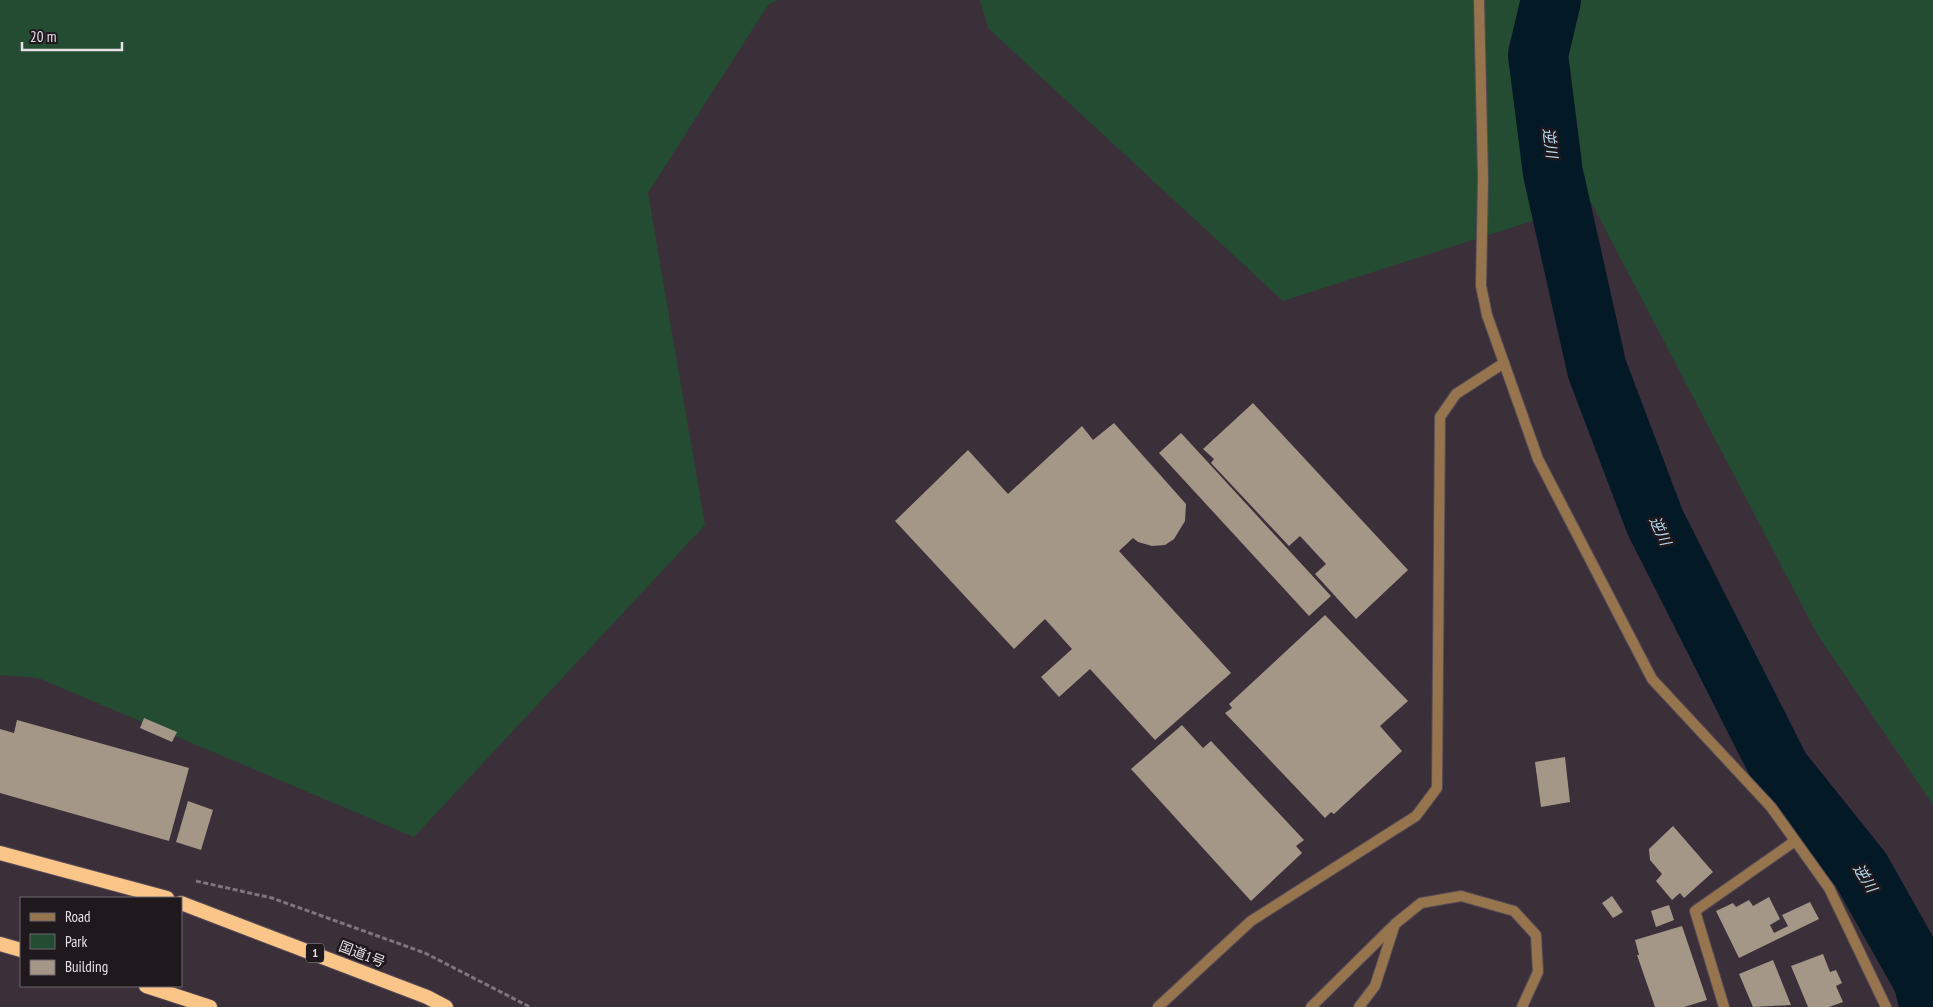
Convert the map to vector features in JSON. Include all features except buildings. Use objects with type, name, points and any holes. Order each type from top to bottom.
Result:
[{"type":"highway","points":[[0,853],[163,897]]},
{"type":"highway","name":"国道1号","points":[[182,903],[293,944],[428,997],[446,1007]]},
{"type":"highway","points":[[0,944],[20,950]]},
{"type":"highway","points":[[149,987],[210,1007]]},
{"type":"street","points":[[1479,0],[1483,178],[1481,286],[1487,315],[1538,459],[1652,679],[1771,807],[1829,888],[1886,1007]]},
{"type":"street","points":[[1158,1007],[1251,921],[1416,816],[1437,788],[1440,417],[1456,394],[1504,364]]},
{"type":"street","points":[[1724,1007],[1695,911],[1795,841]]},
{"type":"street","points":[[1311,1007],[1395,924],[1421,904],[1461,896],[1514,911],[1536,934],[1538,972],[1522,1007]]},
{"type":"street","points":[[1359,1007],[1374,986],[1395,924]]},
{"type":"green space","points":[[0,0],[777,0],[768,5],[648,193],[705,525],[414,837],[38,678],[0,675]]},
{"type":"green space","points":[[980,0],[1933,0],[1933,805],[1817,634],[1591,202],[1283,301],[988,28]]},
{"type":"waterway","name":"逆川","points":[[1551,0],[1538,55],[1553,173],[1597,369],[1655,522],[1780,769],[1861,870],[1923,980],[1930,1007]]}]
